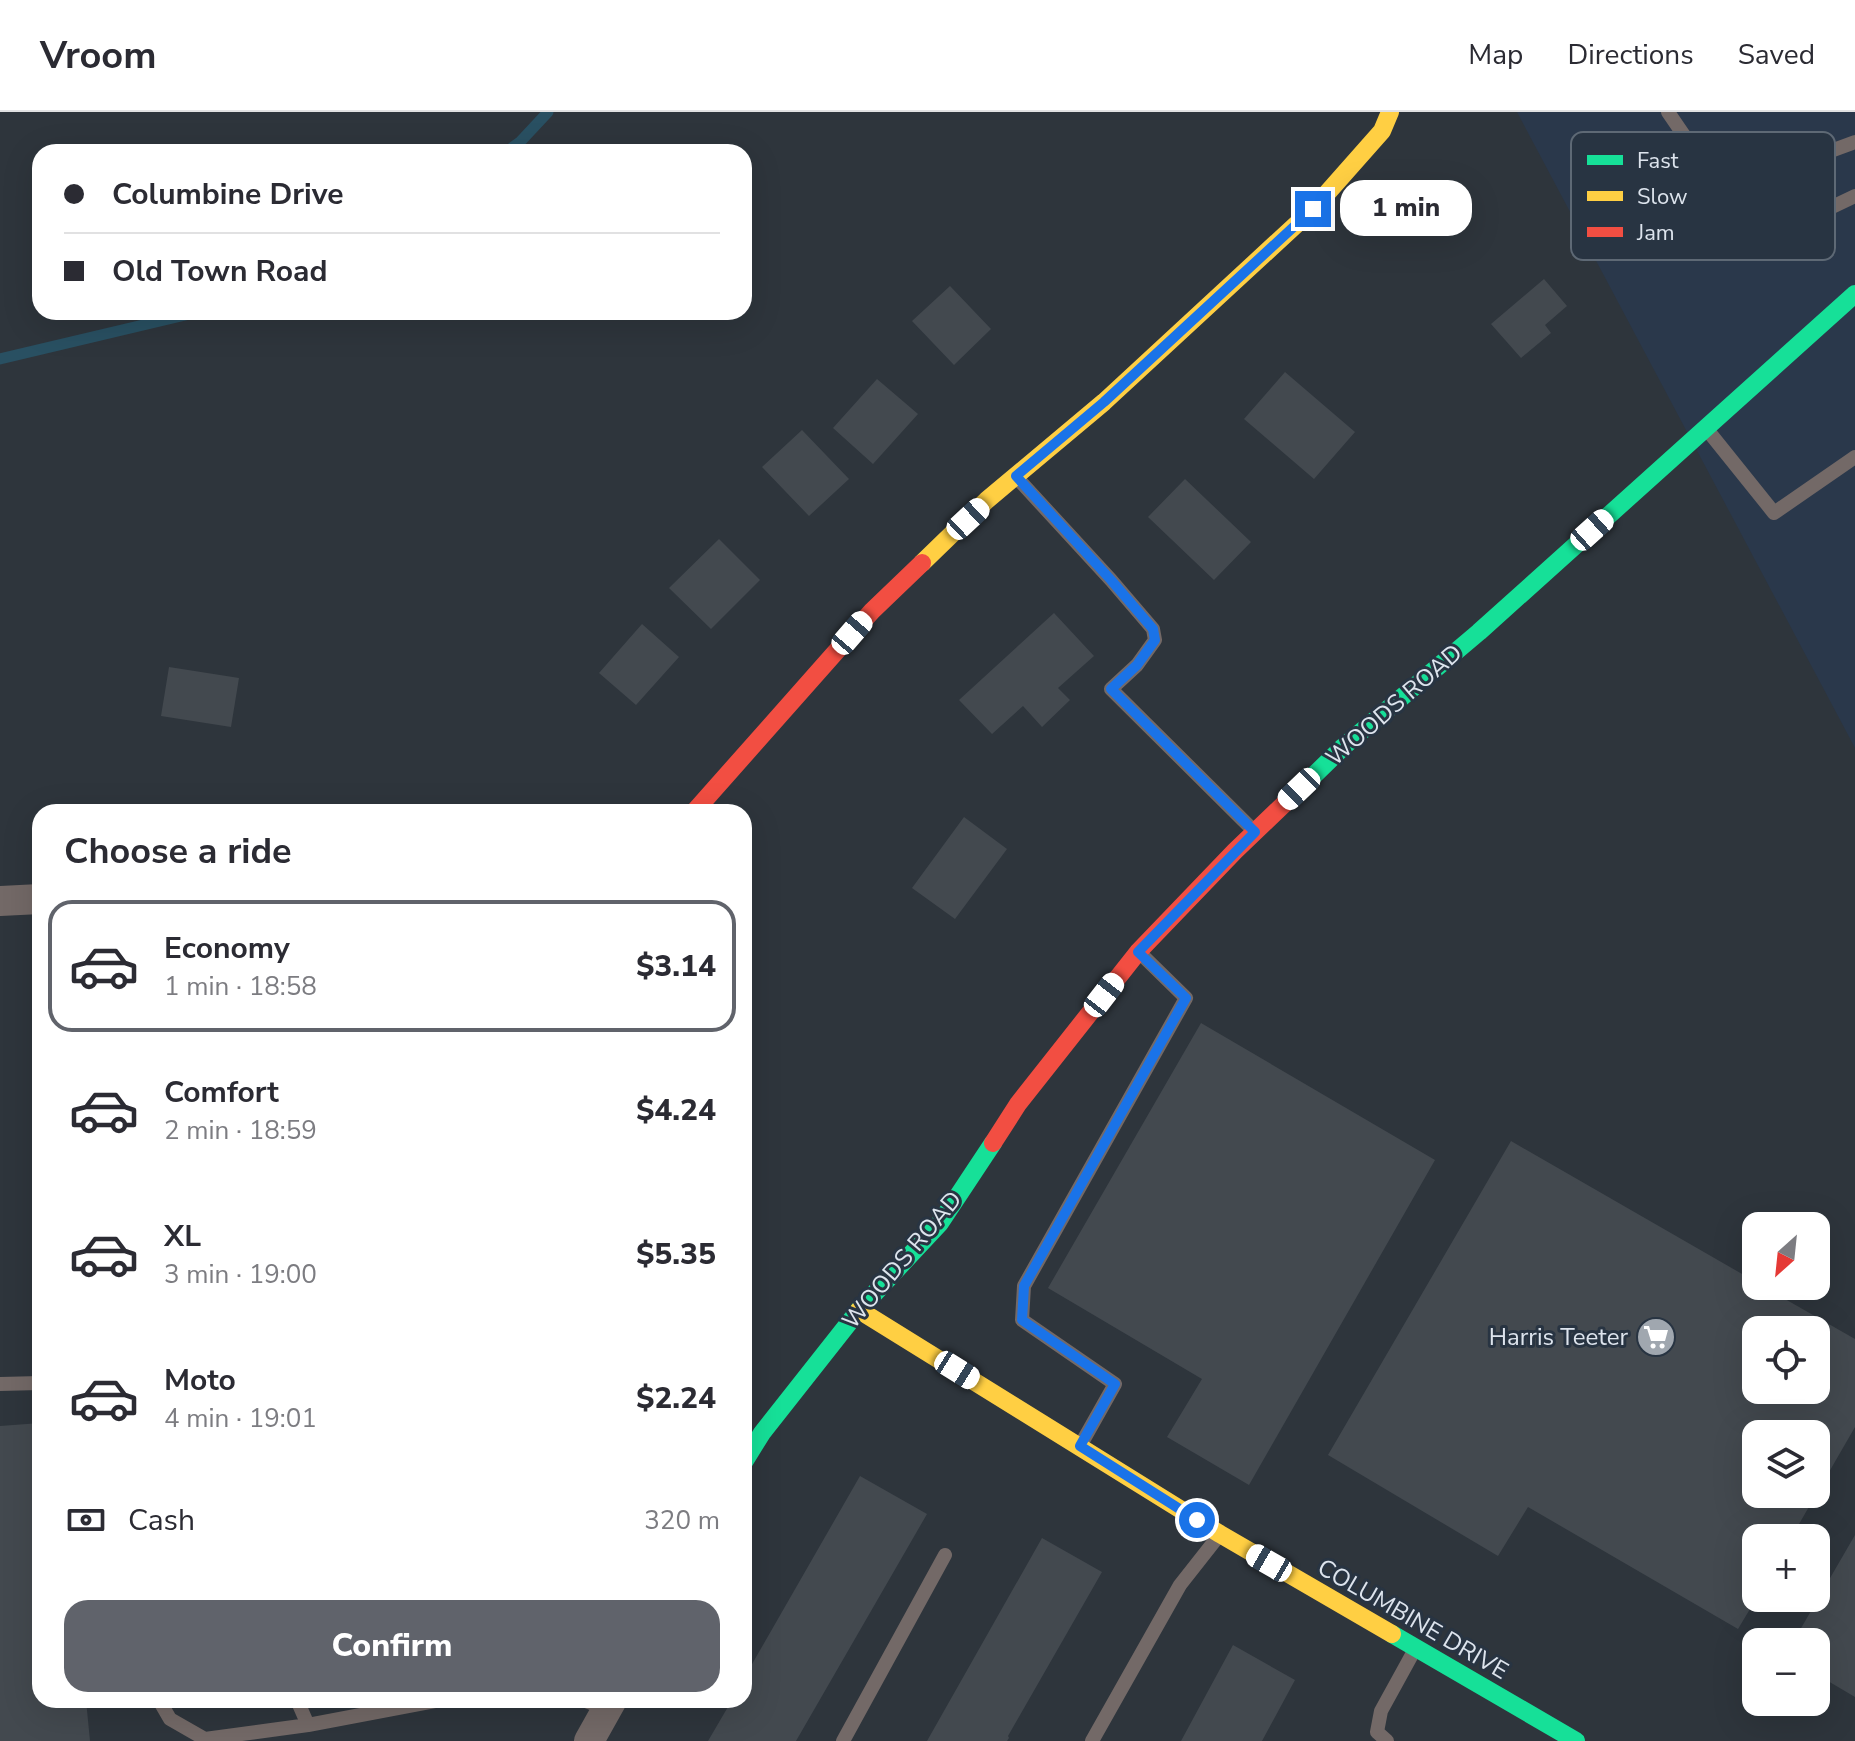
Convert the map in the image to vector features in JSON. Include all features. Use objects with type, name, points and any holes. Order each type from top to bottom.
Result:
[{"type":"street","points":[[701,804],[872,611],[987,500],[1104,402],[1313,209],[1382,131],[1390,112]]},
{"type":"street","name":"WOODS ROAD","points":[[752,1449],[859,1310],[940,1223],[1018,1104],[1138,952],[1343,747],[1479,632],[1855,294]]},
{"type":"street","points":[[0,901],[32,899]]},
{"type":"street","name":"COLUMBINE DRIVE","points":[[859,1310],[1220,1534],[1576,1741]]},
{"type":"street","points":[[589,1741],[599,1708]]},
{"type":"lane","points":[[1668,112],[1682,132]]},
{"type":"lane","points":[[1835,149],[1855,142]]},
{"type":"lane","points":[[1835,206],[1855,196]]},
{"type":"lane","points":[[1706,429],[1774,513],[1855,457]]},
{"type":"lane","points":[[1016,476],[1153,629],[1155,640],[1137,665],[1111,689],[1255,832]]},
{"type":"lane","points":[[1080,1446],[1115,1384],[1022,1320],[1024,1286],[1186,998],[1138,952]]},
{"type":"lane","points":[[0,1384],[32,1383]]},
{"type":"lane","points":[[1092,1741],[1180,1585],[1220,1534]]},
{"type":"lane","points":[[843,1741],[945,1555]]},
{"type":"lane","points":[[1387,1741],[1377,1732],[1381,1711],[1415,1648]]},
{"type":"lane","points":[[164,1708],[170,1719],[205,1739],[308,1725],[398,1708]]},
{"type":"lane","points":[[301,1708],[308,1725]]},
{"type":"shaded area","points":[[1517,112],[1855,112],[1855,748],[1596,260],[1835,260],[1835,132],[1571,132],[1571,214]]},
{"type":"building","points":[[1544,279],[1567,306],[1545,325],[1551,333],[1521,358],[1491,324]]},
{"type":"building","points":[[950,286],[991,329],[954,365],[912,321]]},
{"type":"building","points":[[1285,372],[1355,432],[1314,479],[1244,419]]},
{"type":"building","points":[[877,379],[918,414],[873,464],[833,428]]},
{"type":"building","points":[[802,430],[849,479],[809,516],[762,467]]},
{"type":"building","points":[[1185,479],[1251,542],[1214,580],[1148,517]]},
{"type":"building","points":[[719,539],[760,580],[711,629],[669,588]]},
{"type":"building","points":[[1054,613],[1094,656],[1058,688],[1070,700],[1042,727],[1023,706],[992,734],[959,700]]},
{"type":"building","points":[[642,624],[679,657],[636,705],[599,673]]},
{"type":"building","points":[[169,667],[239,678],[231,727],[161,716]]},
{"type":"building","points":[[964,817],[1007,849],[955,919],[912,888]]},
{"type":"building","points":[[1201,1023],[1435,1160],[1249,1485],[1167,1437],[1202,1379],[1048,1288]]},
{"type":"building","points":[[1511,1141],[1742,1274],[1742,1300],[1787,1300],[1815,1316],[1742,1316],[1742,1404],[1830,1404],[1830,1325],[1855,1339],[1855,1427],[1830,1470],[1830,1420],[1742,1420],[1742,1508],[1808,1508],[1799,1524],[1742,1524],[1742,1612],[1748,1612],[1738,1629],[1528,1507],[1498,1556],[1328,1455]]},
{"type":"building","points":[[32,1424],[32,1708],[87,1708],[90,1741],[0,1741],[0,1426]]},
{"type":"building","points":[[860,1476],[927,1514],[796,1741],[708,1741],[727,1708],[752,1708],[752,1664]]},
{"type":"building","points":[[1855,1535],[1855,1697],[1830,1682],[1830,1628],[1801,1628],[1810,1612],[1830,1612],[1830,1578]]},
{"type":"building","points":[[1042,1538],[1102,1572],[1009,1738],[1007,1741],[927,1741]]},
{"type":"building","points":[[1233,1645],[1295,1680],[1262,1741],[1181,1741]]},
{"type":"waterway","points":[[517,144],[548,112]]},
{"type":"waterway","points":[[0,359],[164,320]]},
{"type":"traffic: fast","points":[[1306,783],[1855,294]]},
{"type":"traffic: fast","points":[[752,1449],[859,1310],[940,1223],[993,1143]]},
{"type":"traffic: fast","points":[[1392,1634],[1576,1741]]},
{"type":"traffic: slow","points":[[922,563],[987,500],[1104,402],[1313,209],[1382,131],[1390,112]]},
{"type":"traffic: slow","points":[[859,1310],[1220,1534],[1392,1634]]},
{"type":"traffic: jam","points":[[701,804],[872,611],[922,563]]},
{"type":"traffic: jam","points":[[993,1143],[1018,1104],[1138,952],[1235,851],[1306,783]]},
{"type":"place","name":"Harris Teeter","points":[[1656,1337]]},
{"type":"route","points":[[1197,1520],[1080,1446],[1115,1384],[1022,1320],[1024,1286],[1186,998],[1138,952],[1255,832],[1111,689],[1137,665],[1155,640],[1153,629],[1016,476],[1104,402],[1313,209]]}]
